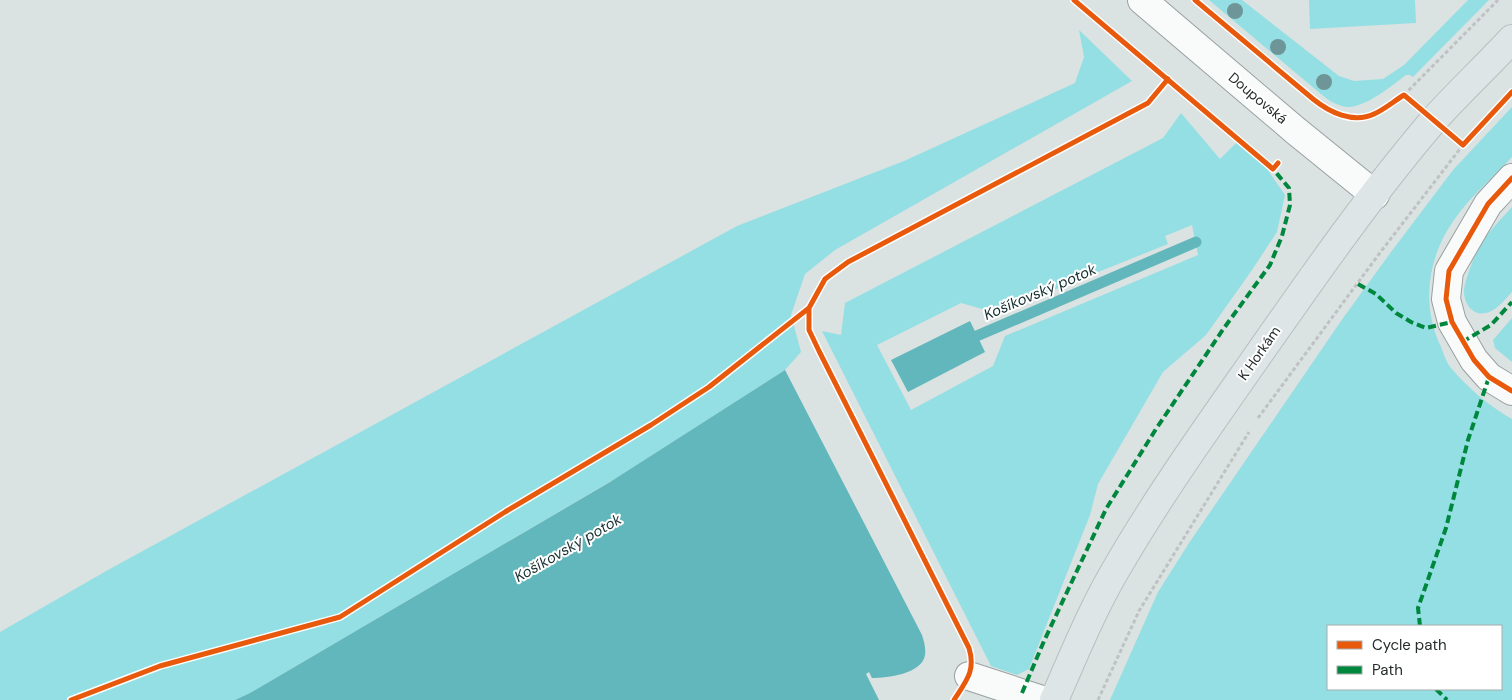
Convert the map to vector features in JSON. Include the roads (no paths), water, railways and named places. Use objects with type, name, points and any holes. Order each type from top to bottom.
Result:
[{"type":"main road","name":"K Horkám","points":[[1054,700],[1089,621],[1114,573],[1149,516],[1299,297],[1374,195],[1434,121],[1512,39]]},
{"type":"street","name":"Doupovská","points":[[1142,0],[1374,195]]},
{"type":"street","points":[[1512,178],[1488,204],[1449,271],[1446,299],[1452,322],[1474,360],[1489,377],[1512,391]]},
{"type":"street","points":[[969,676],[1042,700]]},
{"type":"water","points":[[970,321],[985,352],[908,392],[891,360]]},
{"type":"water","points":[[785,370],[922,635],[925,655],[918,667],[895,676],[872,678],[869,672],[866,674],[879,700],[235,700],[610,482]]},
{"type":"waterway","name":"Košíkovský potok","points":[[965,341],[1196,242]]}]
